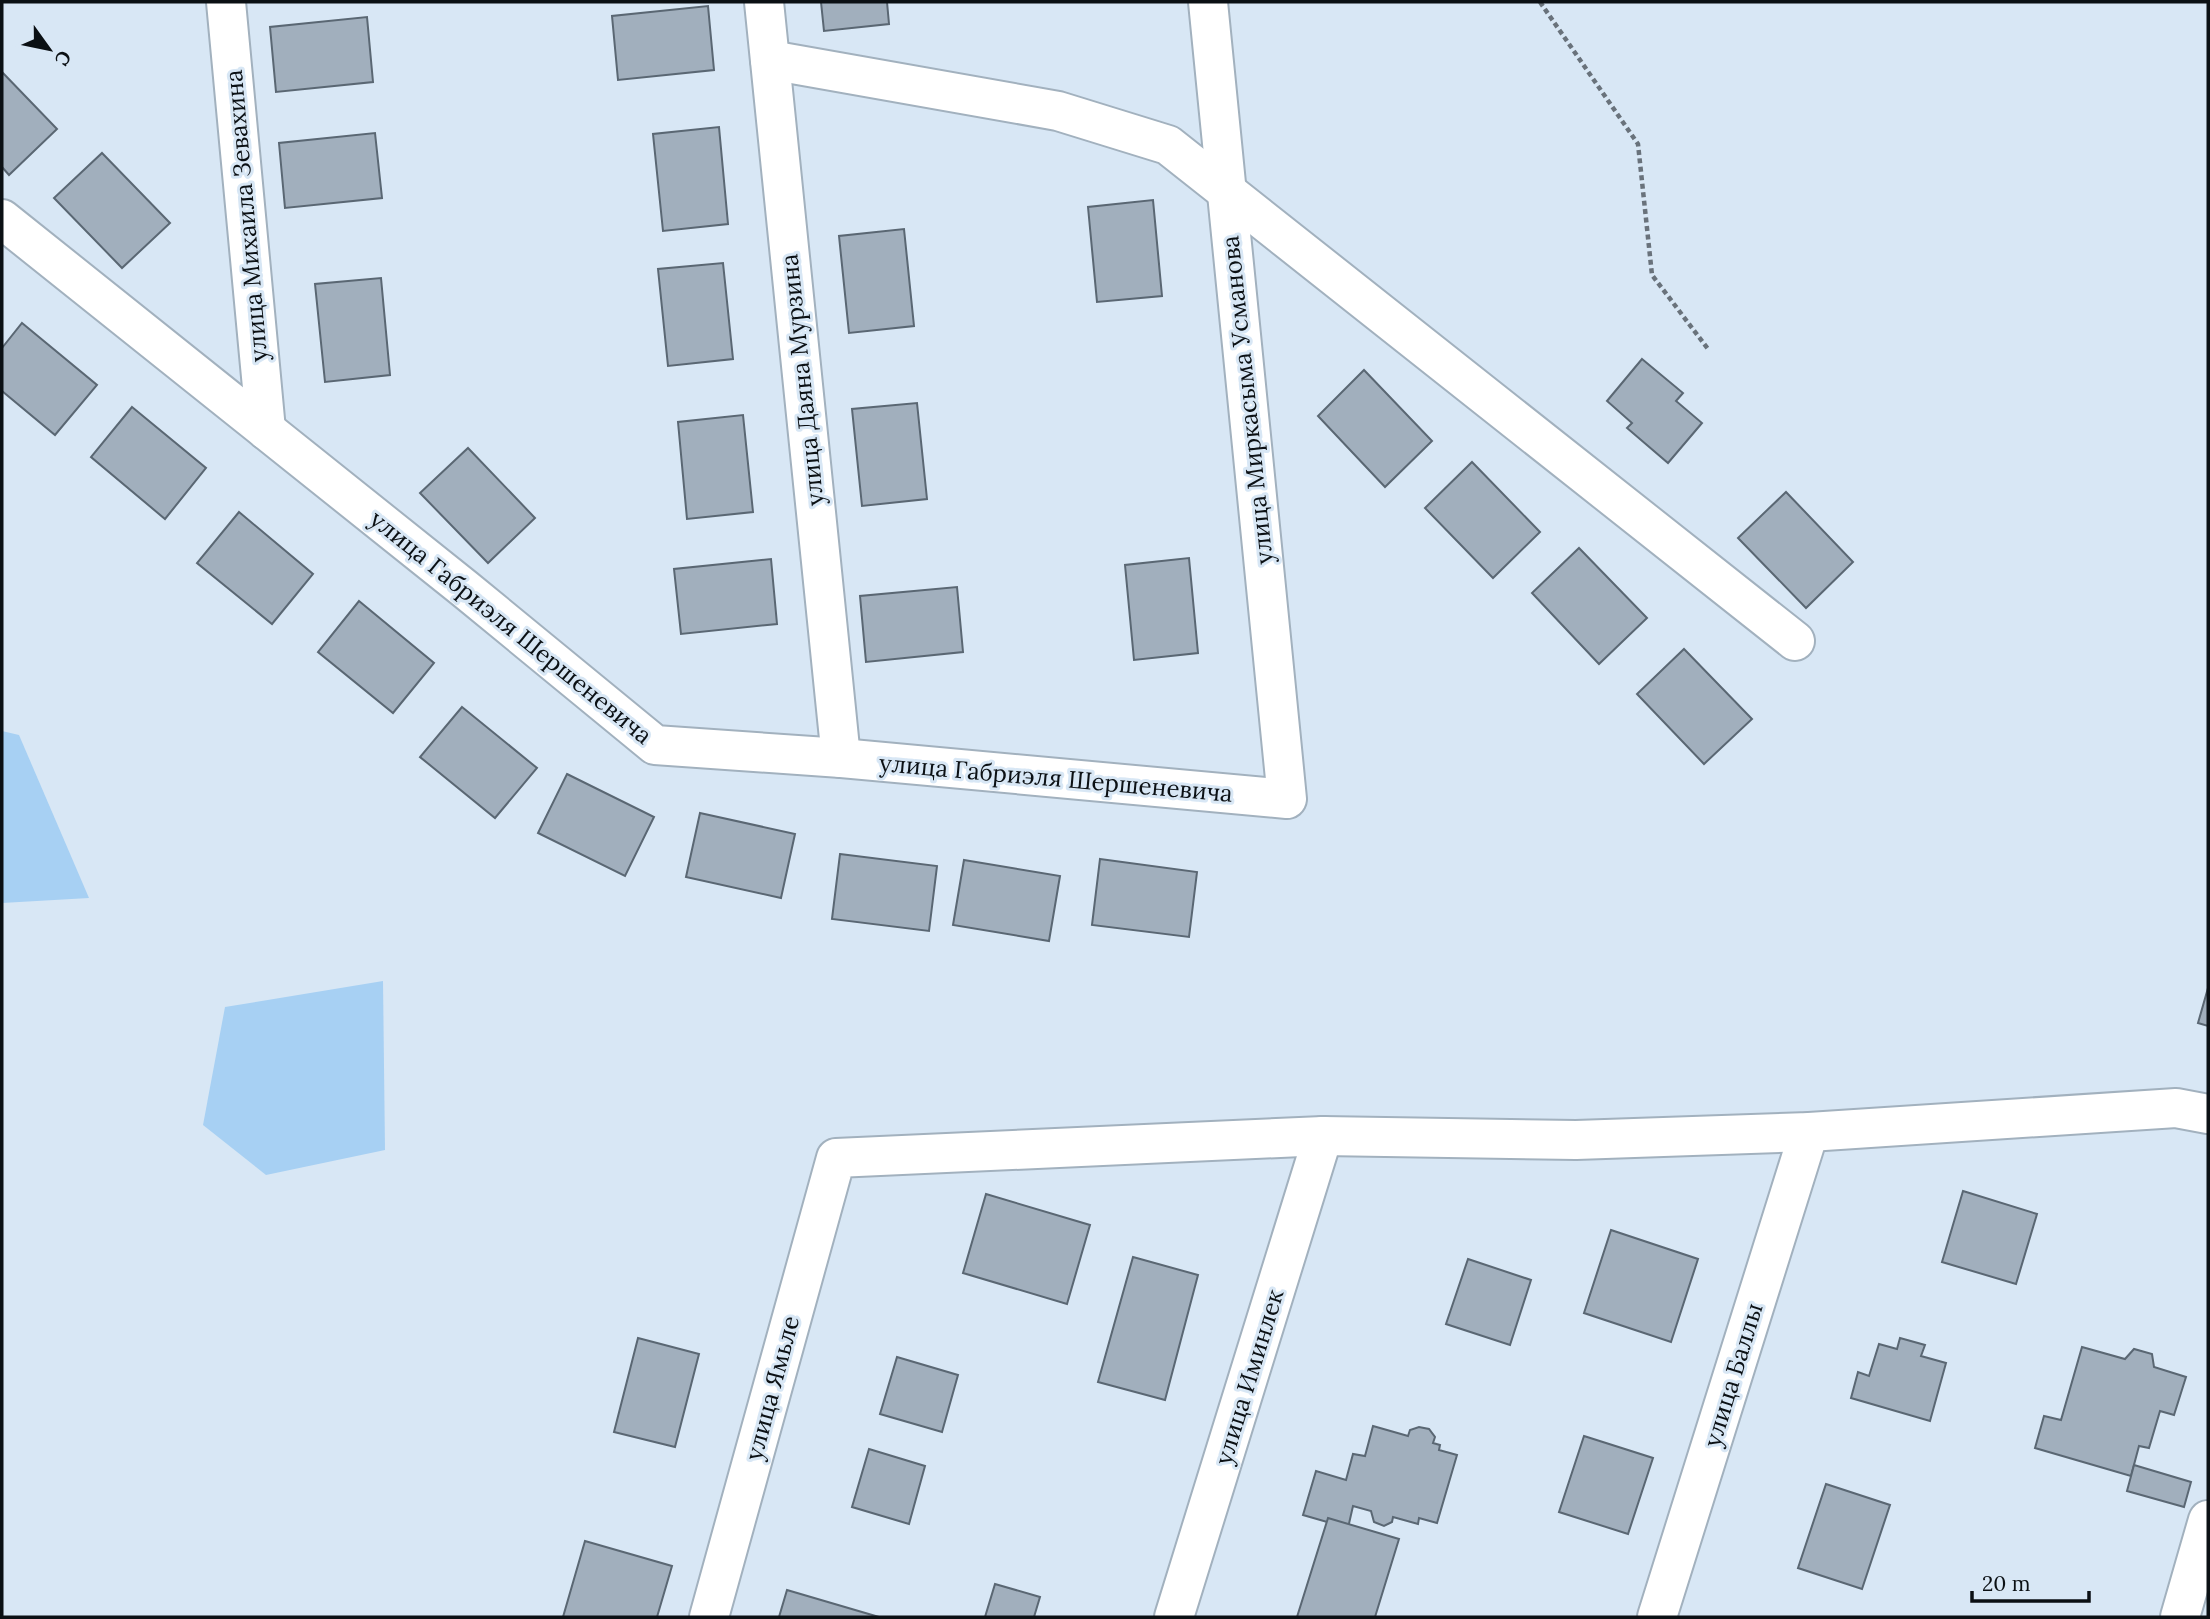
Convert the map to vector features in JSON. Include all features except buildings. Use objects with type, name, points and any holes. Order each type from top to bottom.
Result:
[{"type":"street","name":"улица Михаила Зевахина","points":[[226,2],[266,430]]},
{"type":"street","name":"улица Даяна Мурзина","points":[[764,2],[841,758]]},
{"type":"street","name":"улица Миркасыма Усманова","points":[[1208,2],[1287,799]]},
{"type":"street","points":[[770,60],[1058,111],[1168,145],[1795,641]]},
{"type":"street","name":"улица Габриэля Шершеневича","points":[[2,219],[465,589],[655,745],[841,758],[1287,799]]},
{"type":"street","points":[[1323,1136],[1576,1140],[1809,1132],[2176,1108],[2208,1114]]},
{"type":"street","name":"улица Баллы","points":[[1657,1617],[1809,1132]]},
{"type":"street","name":"улица Ямьле","points":[[709,1617],[836,1158],[1323,1136]]},
{"type":"street","name":"улица Иминлек","points":[[1174,1617],[1323,1136]]},
{"type":"street","points":[[2180,1617],[2208,1520]]},
{"type":"path","points":[[1540,2],[1638,144],[1652,275],[1708,349]]},
{"type":"shaded area","points":[[2,731],[19,735],[89,898],[2,903]]},
{"type":"shaded area","points":[[383,981],[385,1150],[266,1175],[203,1125],[225,1007]]}]
